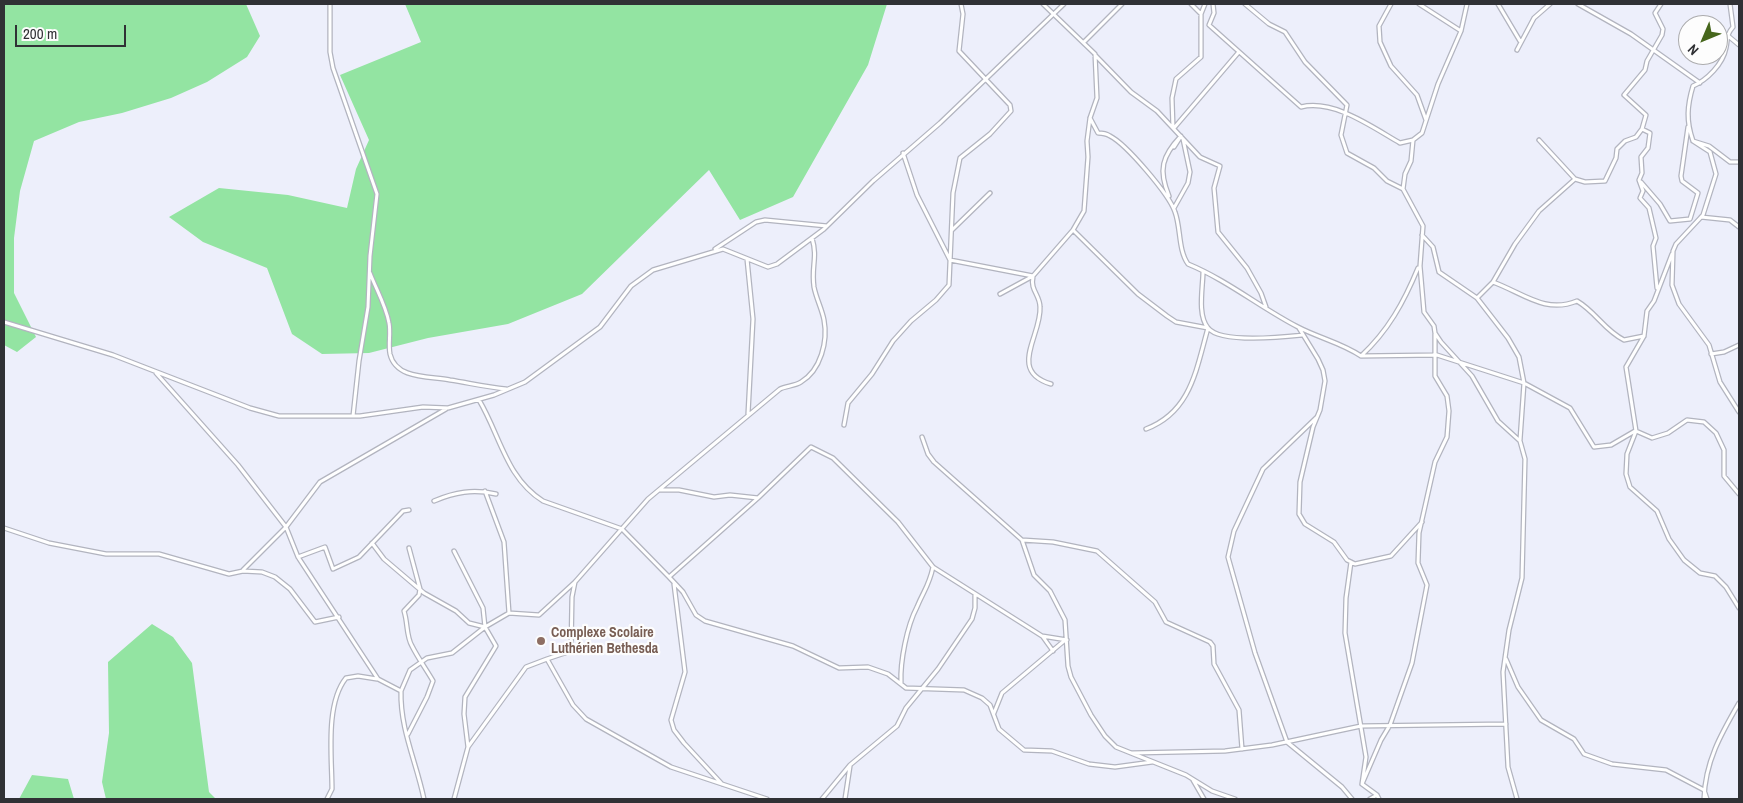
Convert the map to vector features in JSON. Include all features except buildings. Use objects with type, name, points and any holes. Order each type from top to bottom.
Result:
[{"type":"street","points":[[330,4],[330,52],[333,68],[378,194],[368,307],[359,361],[354,416]]},
{"type":"street","points":[[844,424],[848,403],[872,374],[893,341],[949,285],[954,184],[960,158],[990,134],[1011,111],[1010,105],[959,51],[964,14],[960,4]]},
{"type":"street","points":[[1043,4],[1084,42],[1131,92],[1157,111],[1200,157],[1220,166],[1214,188],[1218,232],[1247,268],[1261,293],[1266,308]]},
{"type":"street","points":[[4,322],[92,348],[250,408],[279,416],[354,416],[423,408],[448,408],[479,400],[525,382],[600,327],[631,286],[653,270],[713,250],[723,249],[768,267],[777,264],[827,226],[1064,4]]},
{"type":"street","points":[[1084,42],[1122,4]]},
{"type":"street","points":[[1191,4],[1201,14]]},
{"type":"street","points":[[1173,128],[1172,98],[1176,79],[1201,57],[1201,14],[1205,4]]},
{"type":"street","points":[[1213,4],[1214,13],[1209,25],[1238,53],[1301,107],[1308,105],[1347,112],[1400,143],[1413,140],[1422,134],[1438,84],[1461,31],[1467,4]]},
{"type":"street","points":[[1245,4],[1269,24],[1285,32],[1305,62],[1347,105],[1341,135],[1348,153],[1374,168],[1387,181],[1403,189],[1423,226],[1420,266],[1421,302],[1424,312],[1434,326],[1437,355],[1435,376],[1448,396],[1447,437],[1435,462],[1422,521],[1417,555],[1427,585],[1412,663],[1390,725],[1381,740],[1362,784]]},
{"type":"street","points":[[1391,4],[1379,26],[1380,42],[1391,66],[1417,95],[1426,120]]},
{"type":"street","points":[[1419,4],[1461,31]]},
{"type":"street","points":[[1498,4],[1520,41]]},
{"type":"street","points":[[1517,50],[1520,41],[1534,18],[1550,4]]},
{"type":"street","points":[[1578,4],[1655,50],[1700,83]]},
{"type":"street","points":[[1540,140],[1574,179],[1585,182],[1605,182],[1618,150],[1625,141],[1636,137],[1642,129],[1646,115],[1624,95],[1645,70],[1647,61],[1655,50],[1663,29],[1655,13],[1661,4]]},
{"type":"street","points":[[1728,33],[1734,27],[1730,4]]},
{"type":"street","points":[[1728,37],[1739,45]]},
{"type":"street","points":[[1173,128],[1238,53]]},
{"type":"street","points":[[1000,294],[1033,276],[1073,230],[1084,211],[1088,157],[1087,141],[1090,118],[1097,98],[1095,54]]},
{"type":"street","points":[[1639,180],[1660,204],[1670,221],[1690,219],[1698,193],[1682,181],[1681,176],[1688,126],[1689,99],[1693,86],[1700,83],[1716,65]]},
{"type":"street","points":[[1090,118],[1098,132],[1110,136],[1127,150],[1170,199]]},
{"type":"street","points":[[1688,126],[1693,141],[1710,152],[1716,174],[1701,217],[1676,244],[1647,311],[1644,336],[1626,367],[1625,372],[1634,410],[1636,431],[1627,454],[1626,474],[1630,487],[1657,511],[1669,539],[1684,560],[1700,573],[1715,576],[1726,587],[1739,608]]},
{"type":"street","points":[[1642,129],[1650,133],[1648,148],[1641,157],[1642,173],[1639,180],[1643,192],[1640,198],[1648,208],[1656,238],[1653,246],[1657,291]]},
{"type":"street","points":[[1182,137],[1168,150],[1162,166],[1165,188],[1174,208],[1186,261],[1298,327],[1335,344],[1347,347],[1361,356],[1437,355],[1524,383],[1570,408],[1594,447],[1611,445],[1636,431]]},
{"type":"street","points":[[1174,147],[1182,137]]},
{"type":"street","points":[[1174,208],[1188,183],[1190,172],[1182,137]]},
{"type":"street","points":[[1403,189],[1405,174],[1411,161],[1413,140]]},
{"type":"street","points":[[1693,141],[1709,146],[1730,162],[1739,162]]},
{"type":"street","points":[[903,154],[917,195],[950,260]]},
{"type":"street","points":[[1477,298],[1493,282],[1539,211],[1574,179]]},
{"type":"street","points":[[952,230],[990,193]]},
{"type":"street","points":[[1701,217],[1730,220],[1739,227]]},
{"type":"street","points":[[713,250],[756,222],[765,220],[827,226]]},
{"type":"street","points":[[1073,230],[1138,294],[1176,322],[1252,339],[1303,335]]},
{"type":"street","points":[[1422,235],[1433,247],[1439,272],[1477,298],[1508,338],[1519,357],[1524,383],[1520,441],[1525,459],[1522,578],[1505,658],[1503,704],[1508,767],[1518,795],[1517,799]]},
{"type":"street","points":[[408,735],[400,713],[401,691],[410,670],[422,661],[452,653],[485,627],[509,613],[539,615],[575,582],[638,509],[659,490],[780,389],[803,381],[822,356],[825,327],[813,279],[812,268],[816,255],[812,238]]},
{"type":"street","points":[[1673,251],[1672,286],[1674,297],[1705,337],[1720,382],[1739,412]]},
{"type":"street","points":[[747,258],[753,319],[748,414]]},
{"type":"street","points":[[950,260],[1033,276]]},
{"type":"street","points":[[1361,356],[1393,319],[1404,302],[1420,266]]},
{"type":"street","points":[[1146,429],[1162,423],[1178,408],[1188,394],[1208,328],[1202,306],[1203,271]]},
{"type":"street","points":[[370,272],[389,323],[390,355],[397,366],[410,374],[425,378],[445,379],[486,388],[507,389]]},
{"type":"street","points":[[1033,276],[1032,288],[1040,306],[1029,363],[1032,374],[1039,381],[1051,384]]},
{"type":"street","points":[[1493,282],[1543,304],[1564,306],[1577,301],[1589,308],[1610,333],[1624,340],[1644,336]]},
{"type":"street","points":[[1298,327],[1323,370],[1325,382],[1300,482],[1298,514],[1305,524],[1334,542],[1347,560],[1355,564],[1391,556],[1422,521]]},
{"type":"street","points":[[1435,333],[1472,376],[1498,421],[1520,441]]},
{"type":"street","points":[[1711,354],[1724,352],[1739,345]]},
{"type":"street","points":[[155,372],[238,465],[286,527],[298,557],[378,679]]},
{"type":"street","points":[[479,400],[510,467],[532,494],[543,501],[622,529],[669,577],[696,615],[705,621],[793,646],[839,668],[868,666],[888,674],[906,688],[964,690],[982,698],[990,705],[999,729],[1010,741],[1024,750],[1052,751],[1089,764],[1115,767],[1152,762]]},
{"type":"street","points":[[243,571],[286,527],[320,482],[448,408]]},
{"type":"street","points":[[1317,417],[1263,469],[1234,531],[1228,556],[1255,653],[1287,742],[1342,787],[1352,799]]},
{"type":"street","points":[[1636,431],[1652,438],[1668,433],[1687,420],[1704,422],[1716,433],[1724,450],[1724,476],[1739,494]]},
{"type":"street","points":[[922,437],[928,454],[934,462],[1022,540],[1034,575],[1050,591],[1065,620],[1068,666],[1090,715],[1111,742],[1116,747],[1192,778],[1212,791],[1235,799]]},
{"type":"street","points":[[669,577],[758,498],[811,447],[833,458],[898,522],[933,568],[1042,636],[1053,651]]},
{"type":"street","points":[[659,490],[679,490],[714,497],[730,495],[758,498]]},
{"type":"street","points":[[434,501],[460,492],[485,491],[496,494]]},
{"type":"street","points":[[485,491],[504,542],[509,613]]},
{"type":"street","points":[[298,557],[324,547],[333,569],[359,557],[404,511],[409,510]]},
{"type":"street","points":[[4,528],[49,543],[122,555],[158,554],[229,574],[243,571],[262,572],[275,577],[290,589],[315,622],[338,617]]},
{"type":"street","points":[[1022,540],[1053,542],[1097,552],[1155,602],[1166,622],[1210,642],[1213,646],[1214,664],[1239,710],[1242,749]]},
{"type":"street","points":[[372,543],[384,559],[420,589],[456,611],[469,623],[485,627]]},
{"type":"street","points":[[409,548],[420,589],[419,595],[404,611],[409,625],[408,634],[411,646],[433,681],[408,735],[407,744],[417,768],[424,799]]},
{"type":"street","points":[[454,552],[483,608],[485,627],[496,646],[466,697],[464,714],[468,747]]},
{"type":"street","points":[[1351,562],[1346,598],[1345,633],[1366,757],[1362,784]]},
{"type":"street","points":[[901,684],[900,669],[910,623],[917,606],[930,585],[933,568]]},
{"type":"street","points":[[454,799],[468,747],[526,666],[571,651],[572,597],[575,582]]},
{"type":"street","points":[[674,583],[685,672],[671,720],[674,730],[684,743],[723,784]]},
{"type":"street","points":[[822,799],[850,765],[894,731],[921,689],[938,669],[972,619],[975,608],[975,594]]},
{"type":"street","points":[[1042,636],[1066,640]]},
{"type":"street","points":[[994,713],[1002,693],[1066,640]]},
{"type":"street","points":[[1505,658],[1518,687],[1541,720],[1574,739],[1584,754],[1612,764],[1666,770],[1704,790]]},
{"type":"street","points":[[547,659],[573,705],[586,719],[671,767],[767,799]]},
{"type":"street","points":[[327,799],[332,790],[333,711],[338,689],[346,678],[358,676],[378,679],[401,691]]},
{"type":"street","points":[[1706,799],[1704,790],[1707,767],[1718,738],[1739,703]]},
{"type":"street","points":[[1131,753],[1242,749],[1287,742],[1361,726],[1506,724]]},
{"type":"street","points":[[845,799],[850,765]]},
{"type":"street","points":[[1192,778],[1204,799]]},
{"type":"street","points":[[1362,784],[1377,794],[1379,799]]},
{"type":"street","points":[[1370,799],[1377,794]]},
{"type":"green space","points":[[4,4],[246,4],[260,36],[247,57],[207,82],[171,98],[122,113],[79,122],[34,141],[20,191],[14,238],[14,293],[36,337],[17,352],[4,345]]},
{"type":"green space","points":[[405,4],[887,4],[868,65],[793,197],[740,220],[709,170],[582,294],[508,324],[428,338],[369,353],[322,354],[292,334],[267,268],[203,242],[169,217],[219,188],[288,195],[347,208],[356,169],[369,140],[340,75],[421,42]]},
{"type":"green space","points":[[152,624],[173,637],[192,663],[209,792],[216,799],[106,799],[102,782],[109,733],[108,662]]},
{"type":"green space","points":[[32,775],[68,779],[74,799],[19,799]]},
{"type":"place","name":"Complexe Scolaire Luthérien Bethesda","points":[[541,641]]}]
